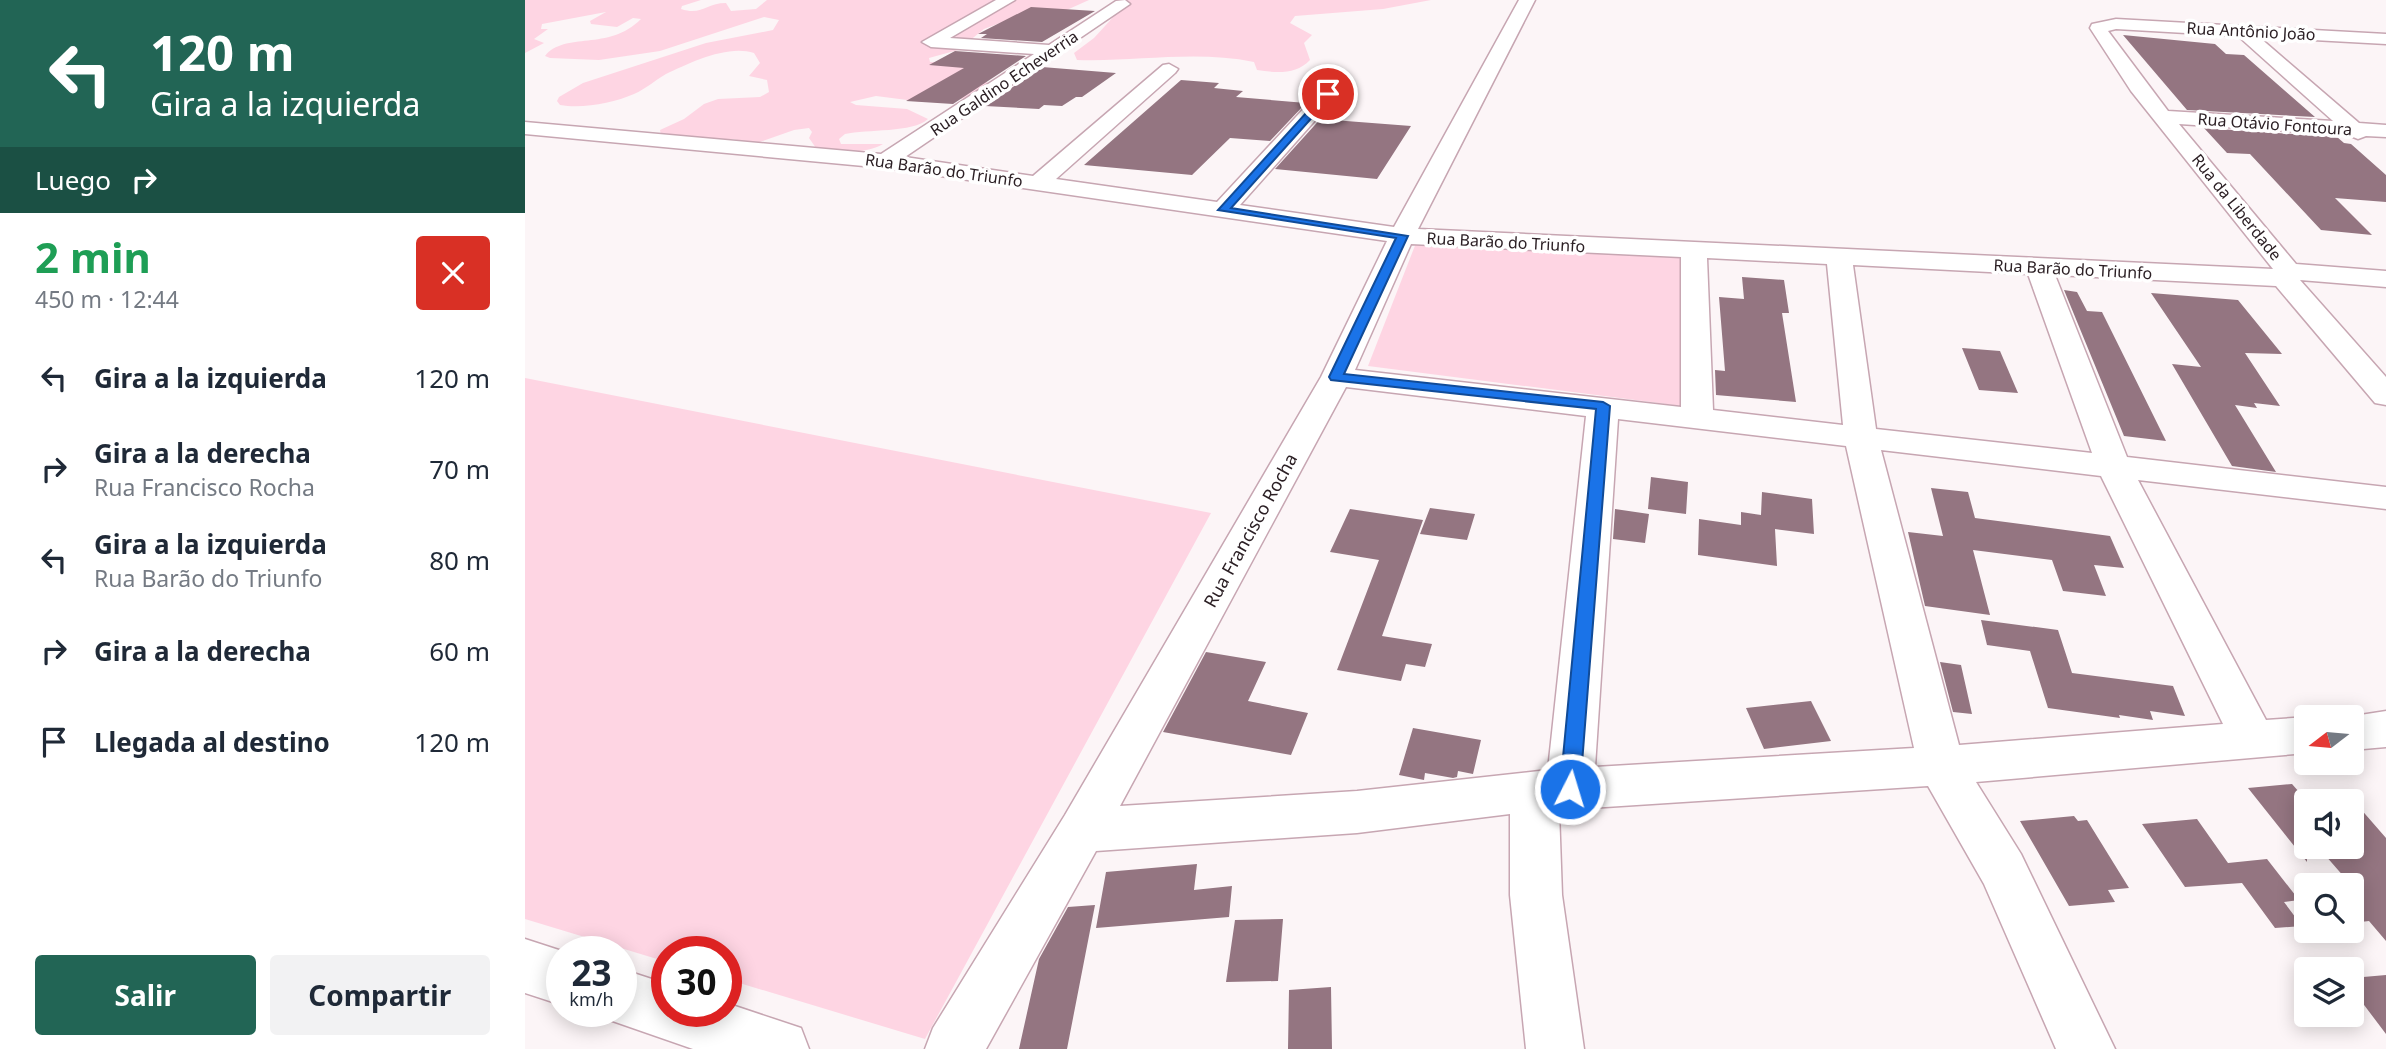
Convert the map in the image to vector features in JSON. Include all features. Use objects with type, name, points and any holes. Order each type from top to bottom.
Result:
[{"type":"street","points":[[1007,0],[931,43],[1052,50]]},
{"type":"street","name":"Rua Francisco Rocha","points":[[954,1049],[1082,830],[1336,377],[1402,236],[1527,0]]},
{"type":"street","name":"Rua Galdino Echeverria","points":[[885,161],[1122,4]]},
{"type":"street","name":"Rua Antônio João","points":[[2116,24],[2386,38]]},
{"type":"street","name":"Rua da Liberdade","points":[[2116,24],[2098,28],[2138,87],[2386,396]]},
{"type":"street","points":[[2241,30],[2353,128]]},
{"type":"street","points":[[1038,183],[1169,69]]},
{"type":"street","points":[[1223,210],[1328,94]]},
{"type":"street","name":"Rua Otávio Fontoura","points":[[2164,117],[2353,128],[2382,140]]},
{"type":"street","name":"Rua Barão do Triunfo","points":[[525,128],[885,161],[1402,236],[1694,252],[2386,279]]},
{"type":"street","points":[[1694,252],[1696,416]]},
{"type":"street","points":[[1839,257],[1861,437],[1941,766],[2003,870],[2086,1049]]},
{"type":"street","points":[[2039,267],[2114,468],[2254,740]]},
{"type":"street","points":[[1336,377],[1696,416],[2114,468],[2386,498]]},
{"type":"street","points":[[1555,1049],[1536,895],[1603,406]]},
{"type":"street","points":[[2364,731],[2386,729]]},
{"type":"street","points":[[1082,830],[1357,812],[1552,790],[1941,766],[2294,736]]},
{"type":"street","points":[[525,966],[546,973]]},
{"type":"street","points":[[637,1002],[780,1049]]},
{"type":"shaded area","points":[[525,0],[701,0],[682,6],[681,9],[694,11],[726,3],[731,11],[756,9],[767,0],[1089,0],[1060,13],[1000,23],[984,29],[958,50],[929,58],[930,62],[947,63],[970,70],[989,85],[970,98],[923,102],[876,96],[850,102],[856,105],[907,109],[928,119],[901,129],[845,134],[839,139],[841,144],[883,144],[867,150],[850,151],[816,148],[809,138],[812,132],[809,128],[794,130],[754,144],[733,139],[686,144],[661,135],[660,130],[684,119],[704,104],[718,99],[760,97],[769,92],[767,80],[749,76],[760,63],[754,53],[744,51],[721,53],[697,60],[666,74],[638,92],[617,100],[578,106],[560,105],[557,101],[559,97],[583,83],[706,43],[773,30],[779,20],[764,17],[660,51],[599,60],[550,58],[545,56],[564,44],[615,35],[641,19],[633,18],[617,27],[591,24],[590,21],[606,12],[542,24],[541,29],[548,29],[534,39],[544,43],[525,53]]},
{"type":"shaded area","points":[[1124,0],[1431,0],[1383,9],[1295,16],[1290,23],[1312,35],[1304,43],[1310,60],[1292,71],[1257,70],[1254,62],[1210,57],[1077,60],[1074,53],[1094,38],[1126,3]]},
{"type":"shaded area","points":[[1416,243],[1685,258],[1682,406],[1368,366]]},
{"type":"shaded area","points":[[525,378],[1211,513],[925,1039],[742,984],[742,936],[651,936],[651,957],[637,953],[637,936],[581,936],[525,919]]},
{"type":"building","points":[[1031,7],[1095,11],[1042,42],[981,38],[987,34],[978,34]]},
{"type":"building","points":[[2123,35],[2215,44],[2226,54],[2244,55],[2315,117],[2187,110]]},
{"type":"building","points":[[955,51],[1026,56],[953,104],[906,101],[964,68],[929,65]]},
{"type":"building","points":[[1042,67],[1116,73],[1082,97],[1076,97],[1062,106],[1044,105],[1039,109],[985,106]]},
{"type":"building","points":[[1181,80],[1219,83],[1214,88],[1243,91],[1236,97],[1306,103],[1270,141],[1230,138],[1192,175],[1084,165]]},
{"type":"building","points":[[1333,105],[1344,106],[1333,120],[1411,126],[1377,179],[1275,169]]},
{"type":"building","points":[[2204,128],[2337,137],[2344,143],[2351,144],[2386,175],[2386,202],[2335,198],[2372,235],[2321,230],[2250,154],[2227,153]]},
{"type":"building","points":[[1742,277],[1784,280],[1789,313],[1782,313],[1796,402],[1716,395],[1715,370],[1725,371],[1719,297],[1744,299]]},
{"type":"building","points":[[2064,290],[2077,292],[2087,311],[2102,312],[2166,441],[2124,436]]},
{"type":"building","points":[[2151,293],[2238,300],[2282,354],[2245,353],[2280,406],[2254,403],[2257,408],[2235,405],[2276,472],[2232,466],[2172,364],[2201,367]]},
{"type":"building","points":[[1962,348],[2000,351],[2018,393],[1979,390]]},
{"type":"building","points":[[1651,477],[1688,482],[1686,514],[1648,509]]},
{"type":"building","points":[[1931,488],[1968,492],[1975,518],[2110,536],[2124,568],[2094,565],[2106,596],[2063,591],[2052,560],[1973,550],[1990,615],[1925,606],[1908,532],[1943,536]]},
{"type":"building","points":[[1762,492],[1812,499],[1814,534],[1775,529],[1777,566],[1698,555],[1699,519],[1741,525],[1741,512],[1761,515]]},
{"type":"building","points":[[1430,508],[1475,514],[1467,540],[1420,534]]},
{"type":"building","points":[[1350,509],[1423,520],[1382,636],[1432,644],[1425,667],[1406,664],[1401,681],[1337,670],[1379,560],[1330,552]]},
{"type":"building","points":[[1615,509],[1649,514],[1645,543],[1613,539]]},
{"type":"building","points":[[1981,620],[2058,630],[2072,673],[2173,686],[2185,716],[2150,711],[2153,720],[2048,708],[2030,651],[1987,645]]},
{"type":"building","points":[[1206,652],[1266,662],[1248,701],[1308,713],[1291,755],[1163,732]]},
{"type":"building","points":[[1940,662],[1961,665],[1972,714],[1953,712]]},
{"type":"building","points":[[1811,701],[1831,741],[1764,749],[1746,708]]},
{"type":"building","points":[[1413,728],[1481,740],[1473,774],[1458,771],[1457,777],[1453,778],[1425,773],[1424,780],[1399,775]]},
{"type":"building","points":[[2292,784],[2296,789],[2294,789],[2294,846],[2248,788]]},
{"type":"building","points":[[2364,813],[2386,838],[2386,941],[2369,921],[2364,922],[2364,873],[2341,873],[2328,859],[2364,859]]},
{"type":"building","points":[[2074,816],[2078,821],[2087,820],[2129,888],[2108,890],[2115,902],[2069,906],[2020,821]]},
{"type":"building","points":[[2197,819],[2228,863],[2267,859],[2294,894],[2294,901],[2284,902],[2294,915],[2294,927],[2275,928],[2242,883],[2185,887],[2142,824]]},
{"type":"building","points":[[1197,864],[1194,890],[1232,886],[1229,917],[1096,928],[1106,872]]},
{"type":"building","points":[[1095,905],[1067,1049],[1019,1049],[1039,959],[1068,907]]},
{"type":"building","points":[[1283,919],[1278,981],[1226,982],[1235,920]]},
{"type":"building","points":[[2386,975],[2386,1034],[2364,1005],[2364,977]]},
{"type":"building","points":[[1331,987],[1332,1049],[1288,1049],[1289,990]]},
{"type":"route","points":[[1328,94],[1223,210],[1402,236],[1336,377],[1603,406],[1570,789]]}]
